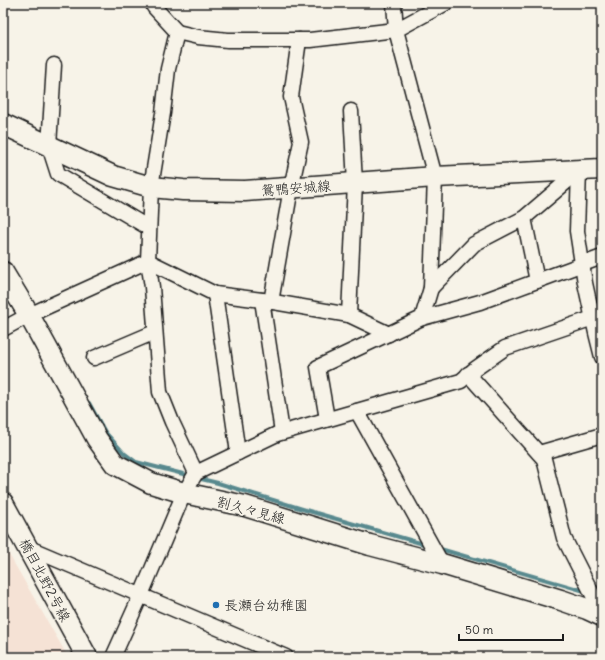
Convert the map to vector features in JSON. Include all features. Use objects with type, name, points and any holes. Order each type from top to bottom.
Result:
[{"type":"street","points":[[155,3],[154,7],[177,32],[198,37],[228,40],[310,40],[396,30],[446,3]]},
{"type":"street","points":[[394,3],[396,30],[435,178],[431,288],[422,318]]},
{"type":"street","points":[[177,32],[168,69],[163,113],[151,187],[148,261],[152,287],[160,392],[172,422],[196,473]]},
{"type":"street","points":[[282,432],[267,301],[301,142],[291,97],[299,40]]},
{"type":"street","points":[[54,65],[49,146],[58,174],[149,228]]},
{"type":"street","points":[[349,315],[355,183],[351,111]]},
{"type":"street","name":"鴛鴨安城線","points":[[3,124],[112,176],[151,187],[183,190],[245,191],[435,178],[602,169]]},
{"type":"street","points":[[431,288],[474,244],[524,218],[579,171]]},
{"type":"street","points":[[579,171],[577,231],[582,264],[595,311],[602,357]]},
{"type":"street","points":[[524,218],[537,281]]},
{"type":"street","points":[[327,420],[318,367],[422,318],[480,302],[602,257]]},
{"type":"street","points":[[148,261],[215,294],[349,315],[389,334]]},
{"type":"street","points":[[3,329],[29,315],[148,261]]},
{"type":"street","name":"割久々見線","points":[[3,272],[29,315],[97,439],[115,464],[151,483],[184,493],[245,506],[370,545],[442,564],[561,600],[587,608],[602,615]]},
{"type":"street","points":[[215,294],[238,453]]},
{"type":"street","points":[[113,657],[184,493],[196,473],[282,432],[461,380],[505,348],[595,311]]},
{"type":"street","points":[[94,358],[155,332]]},
{"type":"street","points":[[468,374],[544,459],[564,538],[602,615]]},
{"type":"street","points":[[357,411],[442,564]]},
{"type":"street","points":[[539,453],[602,435]]},
{"type":"street","name":"橋目北野2号線","points":[[3,503],[87,657]]},
{"type":"street","points":[[27,546],[286,657]]},
{"type":"shaded area","points":[[3,544],[68,657],[3,657]]},
{"type":"waterway","points":[[3,258],[8,266]]},
{"type":"waterway","points":[[89,403],[105,432],[124,453],[136,462],[191,476]]},
{"type":"waterway","points":[[197,478],[427,545]]},
{"type":"waterway","points":[[437,548],[588,592]]},
{"type":"place","name":"長瀬台幼稚園","points":[[216,605]]}]
